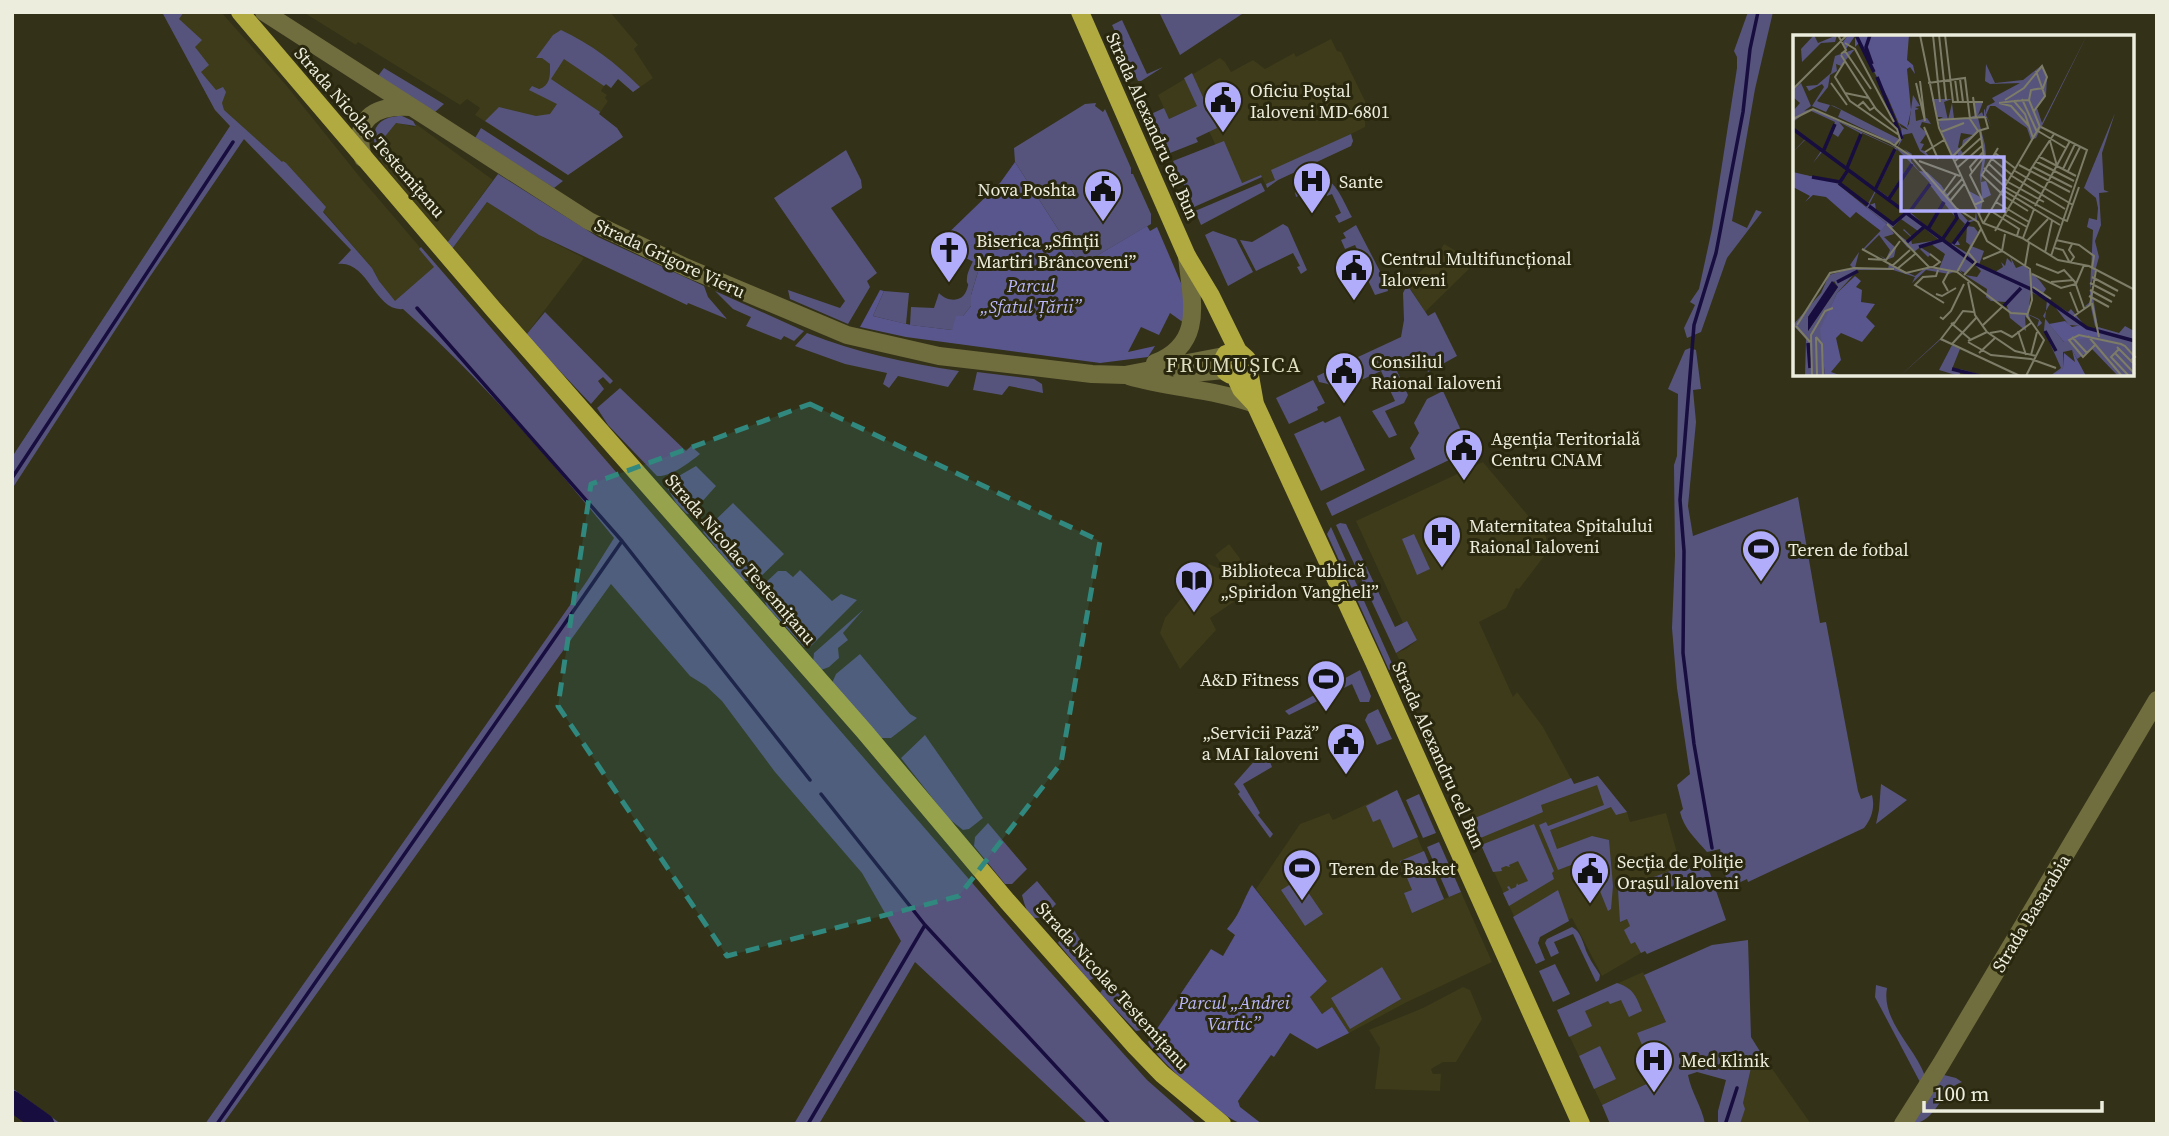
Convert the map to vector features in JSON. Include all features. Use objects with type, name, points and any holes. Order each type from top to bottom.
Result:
[{"type":"main road","name":"Strada Nicolae Testemițanu","points":[[240,12],[494,310],[876,745],[1007,901],[1135,1046],[1162,1074],[1222,1124]]},
{"type":"main road","name":"Strada Alexandru cel Bun","points":[[1080,12],[1187,256],[1211,296],[1232,363],[1253,385],[1255,404],[1581,1124]]},
{"type":"street","name":"Strada Grigore Vieru","points":[[264,12],[589,221],[718,281],[847,335],[939,356],[1072,372],[1131,376]]},
{"type":"street","points":[[363,158],[359,145],[360,132],[367,120],[376,111],[389,106],[410,107]]},
{"type":"street","points":[[1131,376],[1165,359],[1183,344],[1188,334],[1194,310],[1187,256]]},
{"type":"street","points":[[1131,376],[1232,363]]},
{"type":"street","points":[[1131,376],[1158,385],[1227,394],[1255,404]]},
{"type":"street","name":"Strada Basarabia","points":[[1903,1124],[2157,700]]},
{"type":"highlighted area","points":[[810,404],[1100,541],[1061,763],[959,896],[727,956],[558,706],[591,484]]},
{"type":"shaded area","points":[[162,12],[179,18],[184,12],[221,12],[286,85],[436,266],[395,302],[372,268],[286,164],[276,172],[215,110]]},
{"type":"shaded area","points":[[162,12],[184,12],[179,19],[202,40],[195,47],[209,65],[201,72],[216,90],[223,87],[226,92],[222,103],[224,110],[286,163],[326,207],[323,212],[372,268],[395,301],[434,267],[419,249],[421,247],[1026,945],[1147,1080],[1197,1124],[1088,1124],[915,962],[819,1124],[794,1124],[901,941],[862,873],[775,772],[722,701],[690,676],[611,584],[223,1124],[205,1124],[587,581],[614,538],[539,449],[432,335],[403,309],[393,308],[385,303],[357,270],[338,264],[351,250],[244,139],[149,278],[12,489],[12,457],[230,126],[215,110]]},
{"type":"shaded area","points":[[303,12],[610,12],[638,45],[634,49],[653,78],[633,92],[618,79],[611,88],[605,84],[601,91],[607,95],[605,98],[608,101],[599,114],[617,128],[623,137],[568,175],[475,115],[480,108],[467,99],[460,105],[358,42],[356,45]]},
{"type":"shaded area","points":[[1159,12],[1245,12],[1180,55]]},
{"type":"shaded area","points":[[1748,12],[1773,12],[1755,89],[1732,221],[1747,228],[1756,210],[1762,212],[1727,258],[1701,332],[1687,338],[1684,328],[1695,305],[1690,302],[1699,289],[1712,229],[1737,68],[1734,51]]},
{"type":"shaded area","points":[[1122,20],[1147,74],[1163,67],[1141,81],[1138,81],[1112,25]]},
{"type":"shaded area","points":[[561,30],[603,55],[640,87],[633,92],[618,79],[611,88],[606,84],[604,86],[564,59],[551,79],[600,112],[623,137],[568,175],[485,121],[499,107],[536,116],[550,114],[557,104],[529,90],[532,86],[539,89],[548,82],[550,64],[542,58],[536,58],[553,35]]},
{"type":"shaded area","points":[[1331,39],[1337,51],[1341,52],[1365,101],[1365,127],[1351,134],[1351,146],[1278,180],[1267,188],[1261,175],[1235,186],[1197,106],[1169,119],[1158,95],[1220,58],[1231,72],[1253,60],[1265,69],[1294,53],[1296,57]]},
{"type":"shaded area","points":[[384,68],[444,104],[435,112],[378,76]]},
{"type":"shaded area","points":[[1192,73],[1217,128],[1196,138],[1198,142],[1170,153],[1151,114],[1164,108],[1169,119],[1197,106],[1184,78]]},
{"type":"shaded area","points":[[1096,103],[1095,106],[1103,112],[1105,109],[1131,168],[1131,174],[1151,214],[1151,224],[1081,265],[1015,162],[1014,148],[1085,104]]},
{"type":"shaded area","points":[[402,116],[413,121],[416,126],[396,123],[378,145],[383,157],[380,159],[374,143],[376,129],[385,119]]},
{"type":"shaded area","points":[[396,122],[414,127],[416,124],[493,180],[447,243],[388,175],[380,159],[378,145]]},
{"type":"shaded area","points":[[481,128],[563,181],[554,188],[475,138]]},
{"type":"shaded area","points":[[1351,134],[1351,146],[1278,180],[1267,188],[1266,184],[1275,180],[1271,170]]},
{"type":"shaded area","points":[[1224,141],[1242,183],[1261,175],[1262,177],[1194,207],[1173,161]]},
{"type":"shaded area","points":[[846,150],[861,180],[862,188],[831,208],[877,273],[867,281],[870,287],[848,324],[790,299],[788,290],[840,308],[845,301],[774,198]]},
{"type":"shaded area","points":[[498,174],[598,237],[704,286],[708,297],[727,319],[688,303],[687,305],[539,235],[487,202],[452,249],[447,243]]},
{"type":"shaded area","points":[[1319,175],[1335,187],[1352,217],[1339,223],[1335,216],[1341,213],[1332,194],[1327,196],[1322,185],[1296,197],[1294,187]]},
{"type":"shaded area","points":[[1261,183],[1265,191],[1201,225],[1195,211]]},
{"type":"shaded area","points":[[487,202],[539,235],[584,258],[526,335],[452,249]]},
{"type":"shaded area","points":[[1283,224],[1288,227],[1307,270],[1301,274],[1293,253],[1256,271],[1240,240],[1252,242]]},
{"type":"shaded area","points":[[1356,225],[1388,291],[1375,295],[1365,274],[1360,276],[1357,269],[1365,265],[1355,245],[1345,249],[1341,240],[1346,238],[1343,233]]},
{"type":"shaded area","points":[[1213,231],[1236,239],[1253,272],[1228,286],[1205,235]]},
{"type":"shaded area","points":[[1444,244],[1461,254],[1469,269],[1425,312],[1410,288],[1415,277]]},
{"type":"shaded area","points":[[973,261],[980,265],[971,295],[971,306],[952,330],[910,325],[911,307],[934,308],[939,293],[954,300],[965,294],[967,276]]},
{"type":"shaded area","points":[[1412,276],[1415,277],[1410,289],[1428,316],[1435,312],[1457,356],[1428,372],[1422,359],[1397,371],[1408,395],[1404,403],[1385,411],[1397,435],[1389,438],[1372,411],[1395,401],[1381,371],[1337,391],[1328,384],[1319,382],[1317,376],[1401,337],[1404,320],[1403,293]]},
{"type":"shaded area","points":[[715,291],[804,331],[794,341],[784,336],[781,340],[746,326],[751,317],[733,309]]},
{"type":"shaded area","points":[[884,291],[909,293],[906,324],[873,316]]},
{"type":"shaded area","points":[[545,312],[613,381],[610,384],[603,377],[598,381],[604,389],[591,404],[526,335]]},
{"type":"shaded area","points":[[807,333],[882,356],[959,371],[948,387],[898,376],[889,388],[883,384],[887,373],[845,364],[795,346]]},
{"type":"shaded area","points":[[1685,350],[1696,350],[1701,389],[1693,390],[1696,422],[1688,506],[1693,536],[1798,497],[1820,623],[1826,622],[1858,791],[1861,799],[1872,795],[1873,799],[1872,812],[1864,828],[1748,882],[1747,879],[1728,888],[1720,849],[1707,852],[1684,824],[1677,785],[1690,774],[1677,688],[1672,628],[1675,556],[1674,465],[1677,456],[1678,394],[1668,389]]},
{"type":"shaded area","points":[[977,372],[1034,379],[1042,384],[1043,393],[1009,386],[1002,395],[973,390]]},
{"type":"shaded area","points":[[1313,380],[1325,403],[1317,407],[1318,410],[1289,424],[1276,398]]},
{"type":"shaded area","points":[[620,388],[686,451],[691,446],[700,454],[674,472],[657,476],[608,425],[597,408]]},
{"type":"shaded area","points":[[1443,391],[1470,450],[1332,516],[1326,503],[1415,459],[1410,448],[1419,433],[1414,423],[1427,399]]},
{"type":"shaded area","points":[[1340,416],[1365,470],[1321,491],[1294,434]]},
{"type":"shaded area","points":[[1483,462],[1546,537],[1547,544],[1545,555],[1519,589],[1516,588],[1506,608],[1479,622],[1513,697],[1517,692],[1543,727],[1574,784],[1598,776],[1627,812],[1630,822],[1666,813],[1681,867],[1619,890],[1646,950],[1602,976],[1572,918],[1525,941],[1396,653],[1417,640],[1407,621],[1403,623],[1356,521]]},
{"type":"shaded area","points":[[696,466],[716,486],[692,513],[687,514],[676,503],[665,484]]},
{"type":"shaded area","points":[[733,503],[784,554],[757,580],[743,581],[703,532]]},
{"type":"shaded area","points":[[1346,524],[1395,627],[1407,621],[1417,640],[1396,653],[1336,525]]},
{"type":"shaded area","points":[[1331,527],[1394,668],[1389,670],[1327,534]]},
{"type":"shaded area","points":[[1414,534],[1430,569],[1417,575],[1402,539]]},
{"type":"shaded area","points":[[1229,544],[1239,557],[1254,588],[1210,618],[1216,630],[1180,669],[1160,633],[1165,618],[1209,564],[1218,568],[1222,565],[1215,555]]},
{"type":"shaded area","points":[[800,570],[832,601],[841,594],[857,600],[810,647],[804,647],[767,607],[761,593],[764,584],[778,571],[786,571],[793,577]]},
{"type":"shaded area","points":[[864,609],[843,633],[848,640],[838,648],[839,658],[821,670],[813,662],[814,653]]},
{"type":"shaded area","points":[[860,654],[910,714],[917,718],[891,738],[881,738],[832,683],[836,674]]},
{"type":"shaded area","points":[[1360,670],[1371,696],[1369,702],[1360,702],[1352,684],[1289,715],[1285,711]]},
{"type":"shaded area","points":[[1378,709],[1392,739],[1377,745],[1365,720],[1368,714]]},
{"type":"shaded area","points":[[925,735],[983,818],[969,829],[963,830],[948,818],[901,758]]},
{"type":"shaded area","points":[[1265,749],[1272,767],[1243,784],[1260,813],[1258,815],[1273,834],[1270,838],[1238,794],[1240,792],[1234,784]]},
{"type":"shaded area","points":[[1598,776],[1627,812],[1616,815],[1611,807],[1550,830],[1557,849],[1592,836],[1609,840],[1613,886],[1611,909],[1608,911],[1587,859],[1558,870],[1539,825],[1546,822],[1548,826],[1604,805],[1597,785],[1541,805],[1543,812],[1478,839],[1470,820],[1571,778],[1574,784]]},
{"type":"shaded area","points":[[1881,784],[1907,800],[1876,824],[1879,810]]},
{"type":"shaded area","points":[[1397,790],[1444,899],[1461,892],[1492,962],[1349,1033],[1332,1008],[1322,1014],[1310,997],[1327,981],[1256,889],[1300,824],[1329,813],[1333,820]]},
{"type":"shaded area","points":[[1397,790],[1418,837],[1393,848],[1380,819],[1373,822],[1366,806]]},
{"type":"shaded area","points":[[1419,794],[1436,833],[1423,838],[1406,800]]},
{"type":"shaded area","points":[[988,823],[1027,869],[1012,884],[1005,884],[974,846],[975,837]]},
{"type":"shaded area","points":[[1534,824],[1554,871],[1554,879],[1509,906],[1503,893],[1509,890],[1507,887],[1511,889],[1516,887],[1517,883],[1518,885],[1528,881],[1518,861],[1509,865],[1510,867],[1501,868],[1502,871],[1493,872],[1481,845]]},
{"type":"shaded area","points":[[1439,842],[1461,892],[1449,897],[1427,847]]},
{"type":"shaded area","points":[[1424,851],[1444,899],[1412,913],[1404,893],[1412,890],[1400,861]]},
{"type":"shaded area","points":[[1701,864],[1710,873],[1726,920],[1647,954],[1645,951],[1641,953],[1635,942],[1631,944],[1624,930],[1630,926],[1627,919],[1620,922],[1618,890],[1681,867]]},
{"type":"shaded area","name":"Teren de Basket","points":[[1299,879],[1323,914],[1305,926],[1281,890]]},
{"type":"shaded area","points":[[1037,881],[1056,904],[1044,915],[1035,918],[1028,912],[1022,895]]},
{"type":"shaded area","points":[[1558,890],[1569,921],[1540,937],[1538,943],[1545,960],[1536,964],[1513,917]]},
{"type":"shaded area","points":[[1572,927],[1580,935],[1589,958],[1600,975],[1596,982],[1573,934],[1554,942],[1559,953],[1551,957],[1545,943],[1547,939]]},
{"type":"shaded area","points":[[1074,930],[1101,973],[1089,981],[1058,943]]},
{"type":"shaded area","points":[[1748,940],[1751,1037],[1761,1053],[1753,1059],[1740,1124],[1718,1124],[1718,1111],[1726,1080],[1697,1072],[1688,1075],[1705,1124],[1610,1124],[1602,1105],[1661,1077],[1651,1055],[1647,1057],[1637,1033],[1666,1022],[1644,975],[1712,945]]},
{"type":"shaded area","points":[[1555,964],[1570,994],[1553,1002],[1539,971]]},
{"type":"shaded area","points":[[1382,967],[1401,999],[1350,1029],[1331,998]]},
{"type":"shaded area","points":[[1643,972],[1666,1022],[1671,1072],[1602,1105],[1557,1010]]},
{"type":"shaded area","points":[[1108,982],[1146,1024],[1142,1030],[1136,1031],[1100,993]]},
{"type":"shaded area","points":[[1617,983],[1633,993],[1642,1011],[1629,1017],[1621,1000],[1610,1004],[1608,1001],[1585,1011],[1592,1026],[1569,1037],[1557,1010]]},
{"type":"shaded area","points":[[1876,985],[1887,988],[1889,1012],[1925,1076],[1921,1084],[1875,997]]},
{"type":"shaded area","points":[[1463,987],[1470,990],[1482,1019],[1456,1062],[1443,1062],[1431,1069],[1433,1074],[1441,1074],[1440,1091],[1375,1089],[1380,1048],[1369,1030],[1423,1008]]},
{"type":"shaded area","points":[[1600,1046],[1616,1079],[1594,1089],[1579,1056]]},
{"type":"shaded area","points":[[1761,1053],[1811,1124],[1740,1124],[1744,1109],[1742,1103],[1753,1059]]},
{"type":"shaded area","points":[[1944,1075],[1962,1082],[1948,1092],[1926,1118],[1909,1124]]},
{"type":"shaded area","points":[[12,1088],[61,1124],[29,1124],[12,1111]]},
{"type":"green space","name":"Parcul „Sfatul Țării”","points":[[1015,162],[1081,265],[1147,226],[1150,231],[1157,227],[1184,290],[1184,323],[1170,313],[1159,335],[1141,327],[1128,352],[1155,346],[1148,357],[1100,363],[906,337],[860,327],[880,290],[884,291],[873,316],[911,325],[952,330],[956,316],[963,316],[971,306],[971,295],[980,265],[937,244],[1000,183]]},
{"type":"green space","name":"Parcul „Andrei Vartic”","points":[[1252,885],[1327,981],[1310,997],[1322,1014],[1332,1007],[1349,1033],[1317,1049],[1290,1033],[1238,1101],[1240,1107],[1262,1124],[1240,1123],[1219,1110],[1190,1087],[1148,1042],[1211,949],[1223,956],[1235,935],[1227,929]]},
{"type":"waterway","points":[[1712,848],[1694,744],[1683,653],[1684,551],[1680,500],[1694,325],[1716,253],[1743,112],[1750,49],[1758,12]]},
{"type":"waterway","points":[[12,478],[233,142]]},
{"type":"waterway","points":[[417,308],[622,541],[810,780]]},
{"type":"waterway","points":[[217,1124],[622,541]]},
{"type":"waterway","points":[[821,794],[925,925],[1109,1124]]},
{"type":"waterway","points":[[808,1124],[925,925]]},
{"type":"waterway","points":[[1726,1122],[1737,1088]]},
{"type":"waterway","points":[[12,1101],[44,1124]]},
{"type":"place","name":"Oficiu Poștal Ialoveni MD-6801","points":[[1223,134]]},
{"type":"place","name":"Sante","points":[[1312,215]]},
{"type":"place","name":"Nova Poshta","points":[[1103,223]]},
{"type":"place","name":"Biserica „Sfinții Martiri Brâncoveni”","points":[[949,284]]},
{"type":"place","name":"Centrul Multifuncțional Ialoveni","points":[[1354,302]]},
{"type":"place","name":"Consiliul Raional Ialoveni","points":[[1344,405]]},
{"type":"place","name":"Agenția Teritorială Centru CNAM","points":[[1464,482]]},
{"type":"place","name":"Maternitatea Spitalului Raional Ialoveni","points":[[1442,569]]},
{"type":"place","name":"Teren de fotbal","points":[[1761,583]]},
{"type":"place","name":"Biblioteca Publică „Spiridon Vangheli”","points":[[1194,614]]},
{"type":"place","name":"A&D Fitness","points":[[1326,713]]},
{"type":"place","name":"„Servicii Pază” a MAI Ialoveni","points":[[1346,776]]},
{"type":"place","name":"Teren de Basket","points":[[1302,902]]},
{"type":"place","name":"Secția de Poliție Orașul Ialoveni","points":[[1590,905]]},
{"type":"place","name":"Med Klinik","points":[[1654,1094]]},
{"type":"district","name":"FRUMUȘICA","points":[[1234,364]]}]
